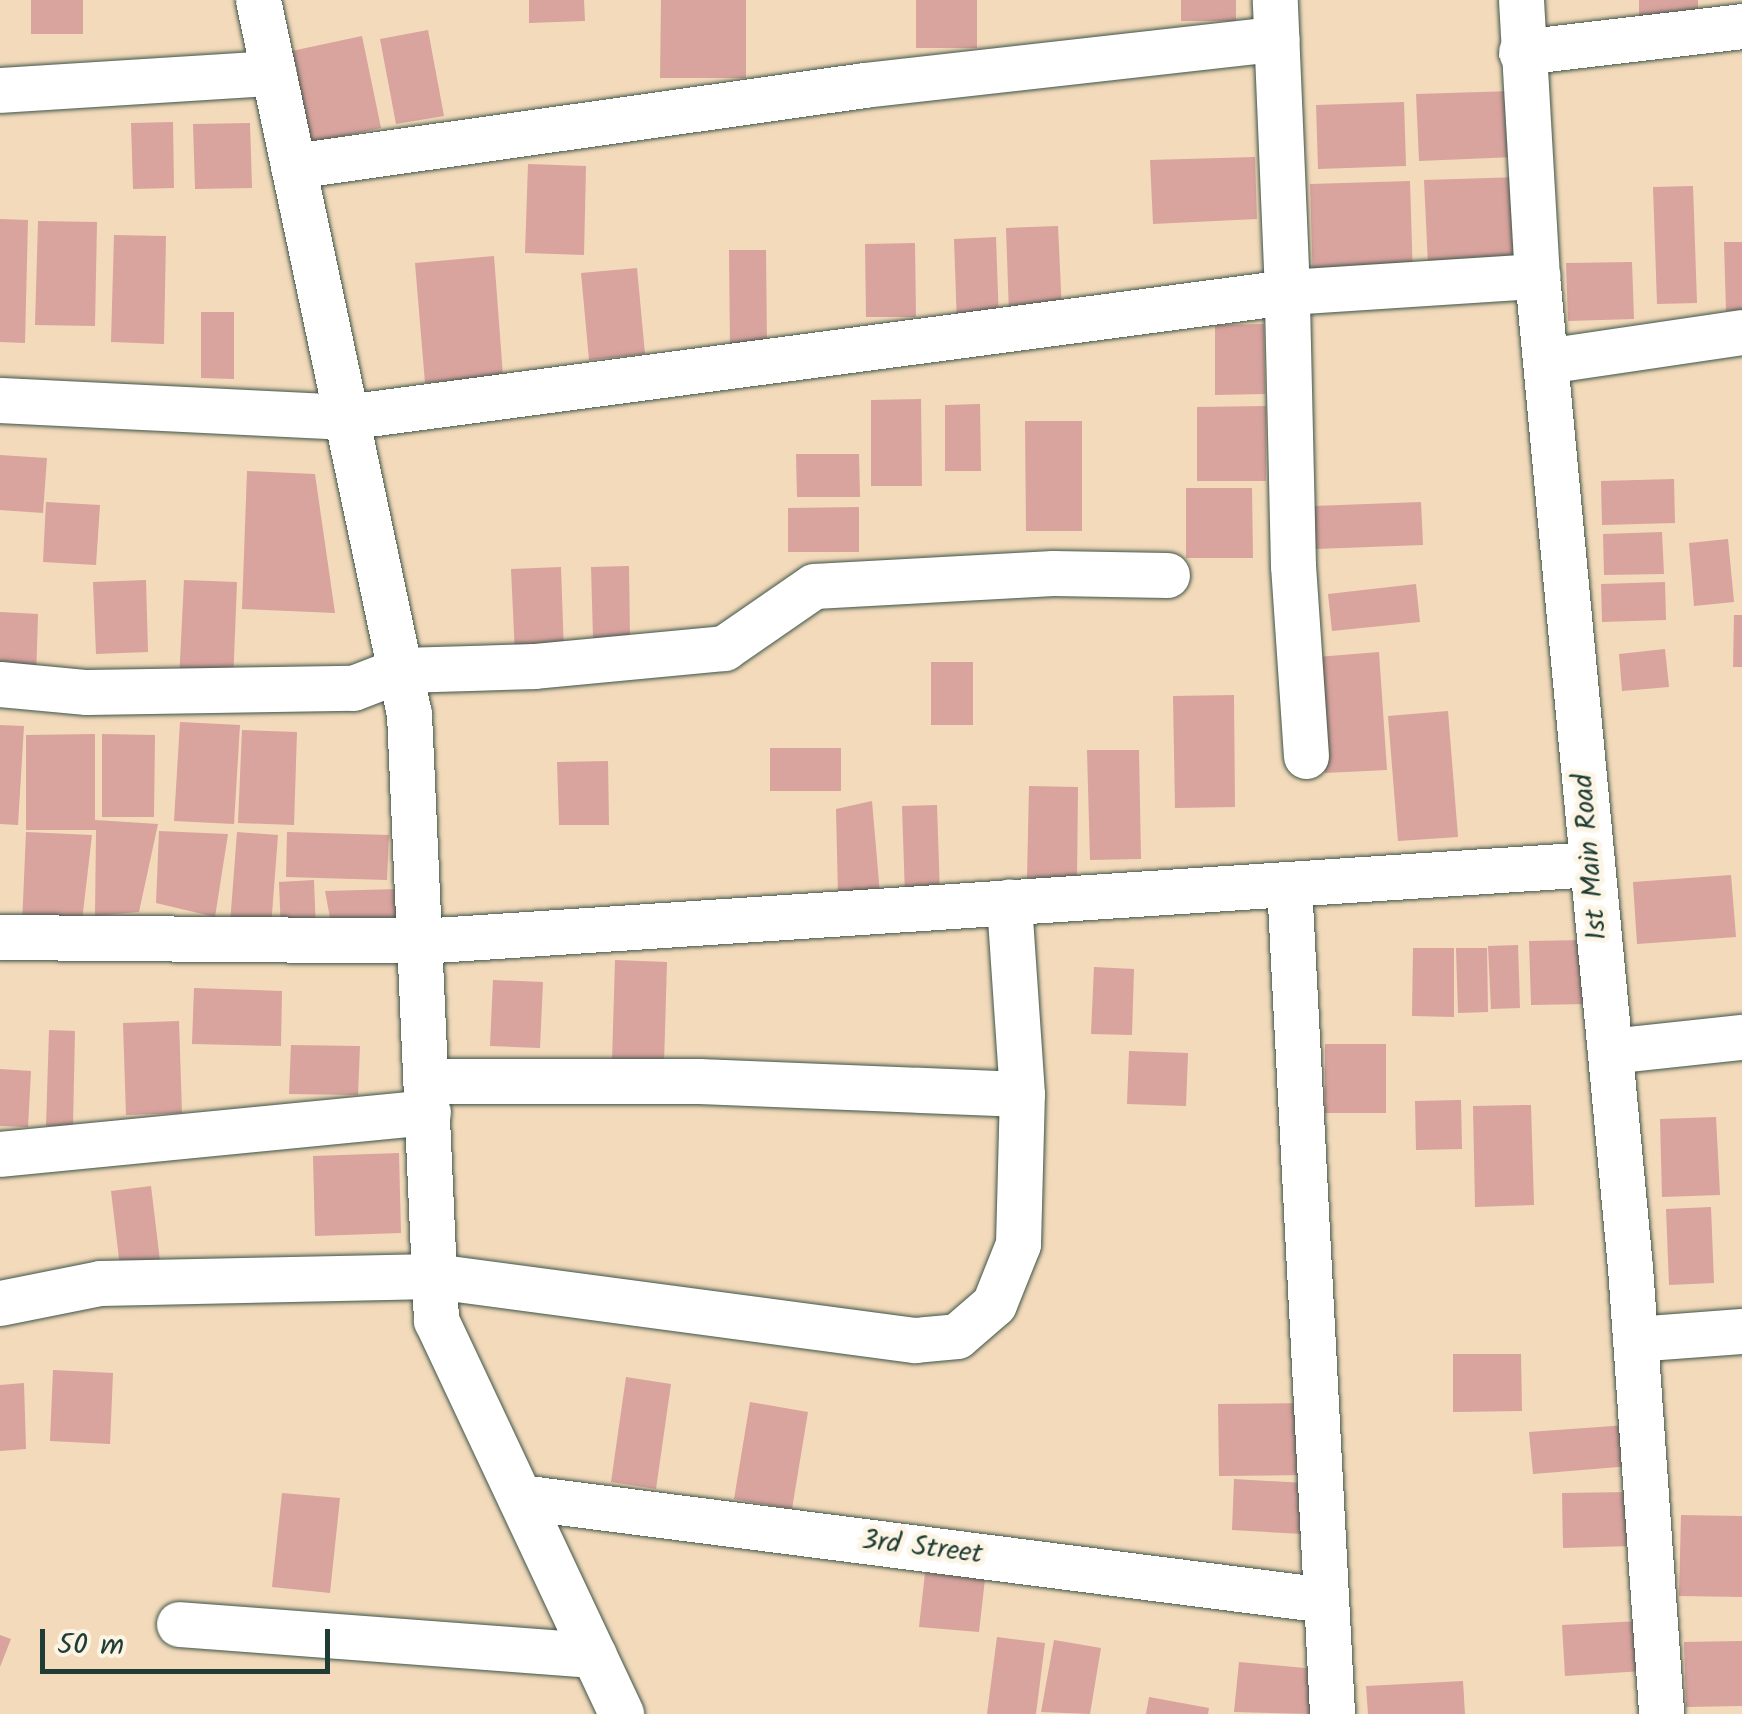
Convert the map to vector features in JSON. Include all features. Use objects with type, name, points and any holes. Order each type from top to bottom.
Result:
[{"type":"street","points":[[258,0],[409,714],[436,1320],[622,1714]]},
{"type":"street","name":"1st Main Road","points":[[1521,0],[1521,52],[1537,276],[1635,1339],[1660,1714]]},
{"type":"street","points":[[293,166],[864,86],[1276,20],[1293,566],[1306,756]]},
{"type":"street","points":[[1521,52],[1742,26]]},
{"type":"street","points":[[0,90],[273,73]]},
{"type":"street","points":[[0,400],[346,417],[1287,292],[1537,276]]},
{"type":"street","points":[[1546,362],[1742,332]]},
{"type":"street","points":[[0,684],[87,692],[353,688],[400,670],[534,666],[724,648],[814,586],[1053,573],[1167,575]]},
{"type":"street","points":[[0,937],[420,941],[1592,864]]},
{"type":"street","points":[[1289,884],[1332,1714]]},
{"type":"street","points":[[0,1303],[100,1282],[434,1276],[915,1340],[957,1336],[994,1304],[1018,1244],[1022,1094],[1009,901]]},
{"type":"street","points":[[1610,1051],[1742,1037]]},
{"type":"street","points":[[0,1154],[427,1096],[699,1082],[1022,1094]]},
{"type":"street","points":[[1635,1339],[1742,1331]]},
{"type":"street","name":"3rd Street","points":[[520,1496],[1324,1600]]},
{"type":"street","points":[[179,1624],[594,1656]]},
{"type":"building","points":[[31,0],[83,0],[83,34],[31,34]]},
{"type":"building","points":[[529,0],[584,0],[585,21],[529,23]]},
{"type":"building","points":[[661,0],[746,0],[746,78],[660,78]]},
{"type":"building","points":[[916,0],[977,0],[977,48],[916,48]]},
{"type":"building","points":[[1181,0],[1236,0],[1236,21],[1181,21]]},
{"type":"building","points":[[1639,0],[1698,0],[1698,25],[1639,25]]},
{"type":"building","points":[[428,30],[444,116],[396,124],[380,39]]},
{"type":"building","points":[[362,36],[381,128],[307,144],[287,52]]},
{"type":"building","points":[[1513,91],[1515,157],[1419,161],[1416,94]]},
{"type":"building","points":[[1404,102],[1406,166],[1318,169],[1316,105]]},
{"type":"building","points":[[173,122],[174,188],[133,189],[131,123]]},
{"type":"building","points":[[250,123],[252,188],[195,189],[193,124]]},
{"type":"building","points":[[1255,157],[1257,219],[1153,224],[1150,160]]},
{"type":"building","points":[[528,164],[586,166],[584,255],[525,253]]},
{"type":"building","points":[[1520,177],[1524,262],[1428,265],[1424,180]]},
{"type":"building","points":[[1410,181],[1413,280],[1313,283],[1310,184]]},
{"type":"building","points":[[1693,186],[1697,303],[1657,304],[1653,187]]},
{"type":"building","points":[[0,219],[28,220],[25,343],[0,342]]},
{"type":"building","points":[[38,221],[97,222],[95,326],[35,325]]},
{"type":"building","points":[[1058,226],[1062,312],[1009,314],[1006,228]]},
{"type":"building","points":[[114,235],[166,236],[164,344],[111,342]]},
{"type":"building","points":[[996,237],[999,323],[957,325],[954,239]]},
{"type":"building","points":[[1724,242],[1742,242],[1742,310],[1726,311]]},
{"type":"building","points":[[915,243],[916,317],[866,317],[865,244]]},
{"type":"building","points":[[729,250],[766,250],[767,347],[730,347]]},
{"type":"building","points":[[494,256],[503,376],[425,383],[415,263]]},
{"type":"building","points":[[1632,262],[1634,319],[1568,321],[1566,263]]},
{"type":"building","points":[[637,268],[645,354],[589,360],[581,273]]},
{"type":"building","points":[[201,312],[234,312],[234,379],[201,378]]},
{"type":"building","points":[[1264,324],[1265,394],[1215,395],[1215,325]]},
{"type":"building","points":[[921,399],[922,486],[871,486],[871,400]]},
{"type":"building","points":[[980,404],[981,471],[945,471],[945,405]]},
{"type":"building","points":[[1266,406],[1266,481],[1197,481],[1197,407]]},
{"type":"building","points":[[1025,421],[1082,421],[1082,531],[1026,531]]},
{"type":"building","points":[[796,454],[859,454],[860,497],[797,497]]},
{"type":"building","points":[[0,455],[47,458],[43,513],[0,510]]},
{"type":"building","points":[[247,471],[315,474],[335,613],[242,609]]},
{"type":"building","points":[[1674,479],[1675,523],[1602,525],[1601,481]]},
{"type":"building","points":[[1186,488],[1252,488],[1253,558],[1186,558]]},
{"type":"building","points":[[46,502],[100,505],[96,565],[43,562]]},
{"type":"building","points":[[1421,502],[1423,545],[1315,549],[1313,506]]},
{"type":"building","points":[[859,507],[859,552],[788,552],[788,508]]},
{"type":"building","points":[[1662,532],[1664,574],[1604,575],[1603,534]]},
{"type":"building","points":[[1728,539],[1734,602],[1694,606],[1689,543]]},
{"type":"building","points":[[629,566],[630,637],[593,638],[591,567]]},
{"type":"building","points":[[561,567],[564,653],[515,655],[511,569]]},
{"type":"building","points":[[146,580],[148,652],[96,654],[93,582]]},
{"type":"building","points":[[184,580],[237,582],[233,684],[179,681]]},
{"type":"building","points":[[1665,582],[1666,620],[1602,622],[1601,584]]},
{"type":"building","points":[[1416,584],[1420,622],[1332,631],[1328,594]]},
{"type":"building","points":[[0,612],[38,614],[36,678],[0,676]]},
{"type":"building","points":[[1734,615],[1742,615],[1742,667],[1733,667]]},
{"type":"building","points":[[1665,649],[1669,687],[1622,691],[1619,654]]},
{"type":"building","points":[[1379,652],[1387,770],[1325,773],[1317,657]]},
{"type":"building","points":[[931,662],[973,662],[973,725],[931,725]]},
{"type":"building","points":[[1234,695],[1235,807],[1175,808],[1173,696]]},
{"type":"building","points":[[1448,711],[1458,837],[1398,841],[1388,716]]},
{"type":"building","points":[[180,722],[240,725],[234,824],[174,821]]},
{"type":"building","points":[[0,725],[24,726],[18,825],[0,824]]},
{"type":"building","points":[[242,730],[297,732],[294,825],[238,823]]},
{"type":"building","points":[[95,734],[95,820],[158,824],[139,912],[95,916],[96,830],[26,830],[26,735]]},
{"type":"building","points":[[102,734],[155,735],[154,817],[102,817]]},
{"type":"building","points":[[770,748],[841,748],[841,791],[770,791]]},
{"type":"building","points":[[1087,750],[1139,750],[1141,859],[1090,860]]},
{"type":"building","points":[[608,761],[609,825],[559,825],[557,762]]},
{"type":"building","points":[[1029,786],[1078,787],[1077,880],[1027,878]]},
{"type":"building","points":[[872,801],[880,894],[838,896],[836,809]]},
{"type":"building","points":[[937,805],[940,895],[905,896],[902,806]]},
{"type":"building","points":[[159,831],[228,834],[215,917],[156,903]]},
{"type":"building","points":[[26,832],[92,835],[82,921],[22,925]]},
{"type":"building","points":[[237,832],[278,835],[271,927],[230,924]]},
{"type":"building","points":[[287,832],[389,835],[387,880],[286,877]]},
{"type":"building","points":[[1731,875],[1736,937],[1637,944],[1633,882]]},
{"type":"building","points":[[314,880],[316,933],[281,933],[279,882]]},
{"type":"building","points":[[399,889],[395,925],[331,923],[325,891]]},
{"type":"building","points":[[1587,940],[1588,1004],[1531,1005],[1529,941]]},
{"type":"building","points":[[1518,945],[1520,1008],[1491,1009],[1488,946]]},
{"type":"building","points":[[1413,948],[1454,948],[1454,1017],[1412,1016]]},
{"type":"building","points":[[1456,948],[1487,948],[1488,1012],[1458,1013]]},
{"type":"building","points":[[615,960],[667,962],[664,1064],[612,1062]]},
{"type":"building","points":[[1094,967],[1134,969],[1132,1035],[1091,1034]]},
{"type":"building","points":[[493,980],[543,982],[540,1048],[490,1046]]},
{"type":"building","points":[[194,988],[282,991],[281,1046],[192,1044]]},
{"type":"building","points":[[179,1021],[182,1113],[126,1115],[123,1023]]},
{"type":"building","points":[[49,1030],[75,1031],[73,1126],[46,1126]]},
{"type":"building","points":[[1325,1044],[1386,1044],[1386,1113],[1325,1113]]},
{"type":"building","points":[[291,1045],[360,1046],[358,1095],[289,1094]]},
{"type":"building","points":[[1129,1051],[1188,1053],[1186,1106],[1127,1104]]},
{"type":"building","points":[[0,1069],[31,1071],[28,1127],[0,1126]]},
{"type":"building","points":[[1461,1100],[1462,1149],[1416,1150],[1415,1101]]},
{"type":"building","points":[[1531,1105],[1534,1205],[1475,1207],[1473,1106]]},
{"type":"building","points":[[1716,1117],[1720,1195],[1662,1197],[1660,1119]]},
{"type":"building","points":[[399,1153],[401,1233],[315,1236],[313,1156]]},
{"type":"building","points":[[151,1186],[160,1261],[120,1267],[111,1191]]},
{"type":"building","points":[[1711,1207],[1714,1283],[1669,1285],[1666,1209]]},
{"type":"building","points":[[1453,1354],[1521,1354],[1522,1411],[1453,1412]]},
{"type":"building","points":[[53,1370],[113,1373],[110,1444],[50,1441]]},
{"type":"building","points":[[626,1377],[671,1384],[656,1489],[611,1482]]},
{"type":"building","points":[[24,1383],[26,1449],[0,1451],[0,1385]]},
{"type":"building","points":[[750,1402],[808,1412],[792,1509],[734,1499]]},
{"type":"building","points":[[1305,1403],[1306,1475],[1219,1476],[1218,1404]]},
{"type":"building","points":[[1627,1425],[1631,1466],[1533,1474],[1529,1432]]},
{"type":"building","points":[[1234,1479],[1305,1483],[1302,1534],[1232,1530]]},
{"type":"building","points":[[1630,1492],[1632,1546],[1563,1548],[1562,1493]]},
{"type":"building","points":[[282,1493],[340,1498],[330,1593],[272,1587]]},
{"type":"building","points":[[1681,1515],[1742,1516],[1742,1597],[1679,1596]]},
{"type":"building","points":[[925,1573],[985,1579],[979,1632],[919,1627]]},
{"type":"building","points":[[1640,1621],[1643,1671],[1565,1676],[1562,1625]]},
{"type":"building","points":[[0,1635],[11,1639],[0,1667]]},
{"type":"building","points":[[997,1637],[1045,1643],[1036,1714],[987,1714]]},
{"type":"building","points":[[1054,1640],[1101,1648],[1090,1714],[1041,1712]]},
{"type":"building","points":[[1742,1641],[1742,1706],[1686,1707],[1684,1642]]},
{"type":"building","points":[[1239,1662],[1316,1669],[1311,1714],[1234,1712]]},
{"type":"building","points":[[1463,1681],[1465,1714],[1368,1714],[1366,1686]]},
{"type":"building","points":[[1149,1697],[1209,1708],[1208,1714],[1146,1714]]}]
